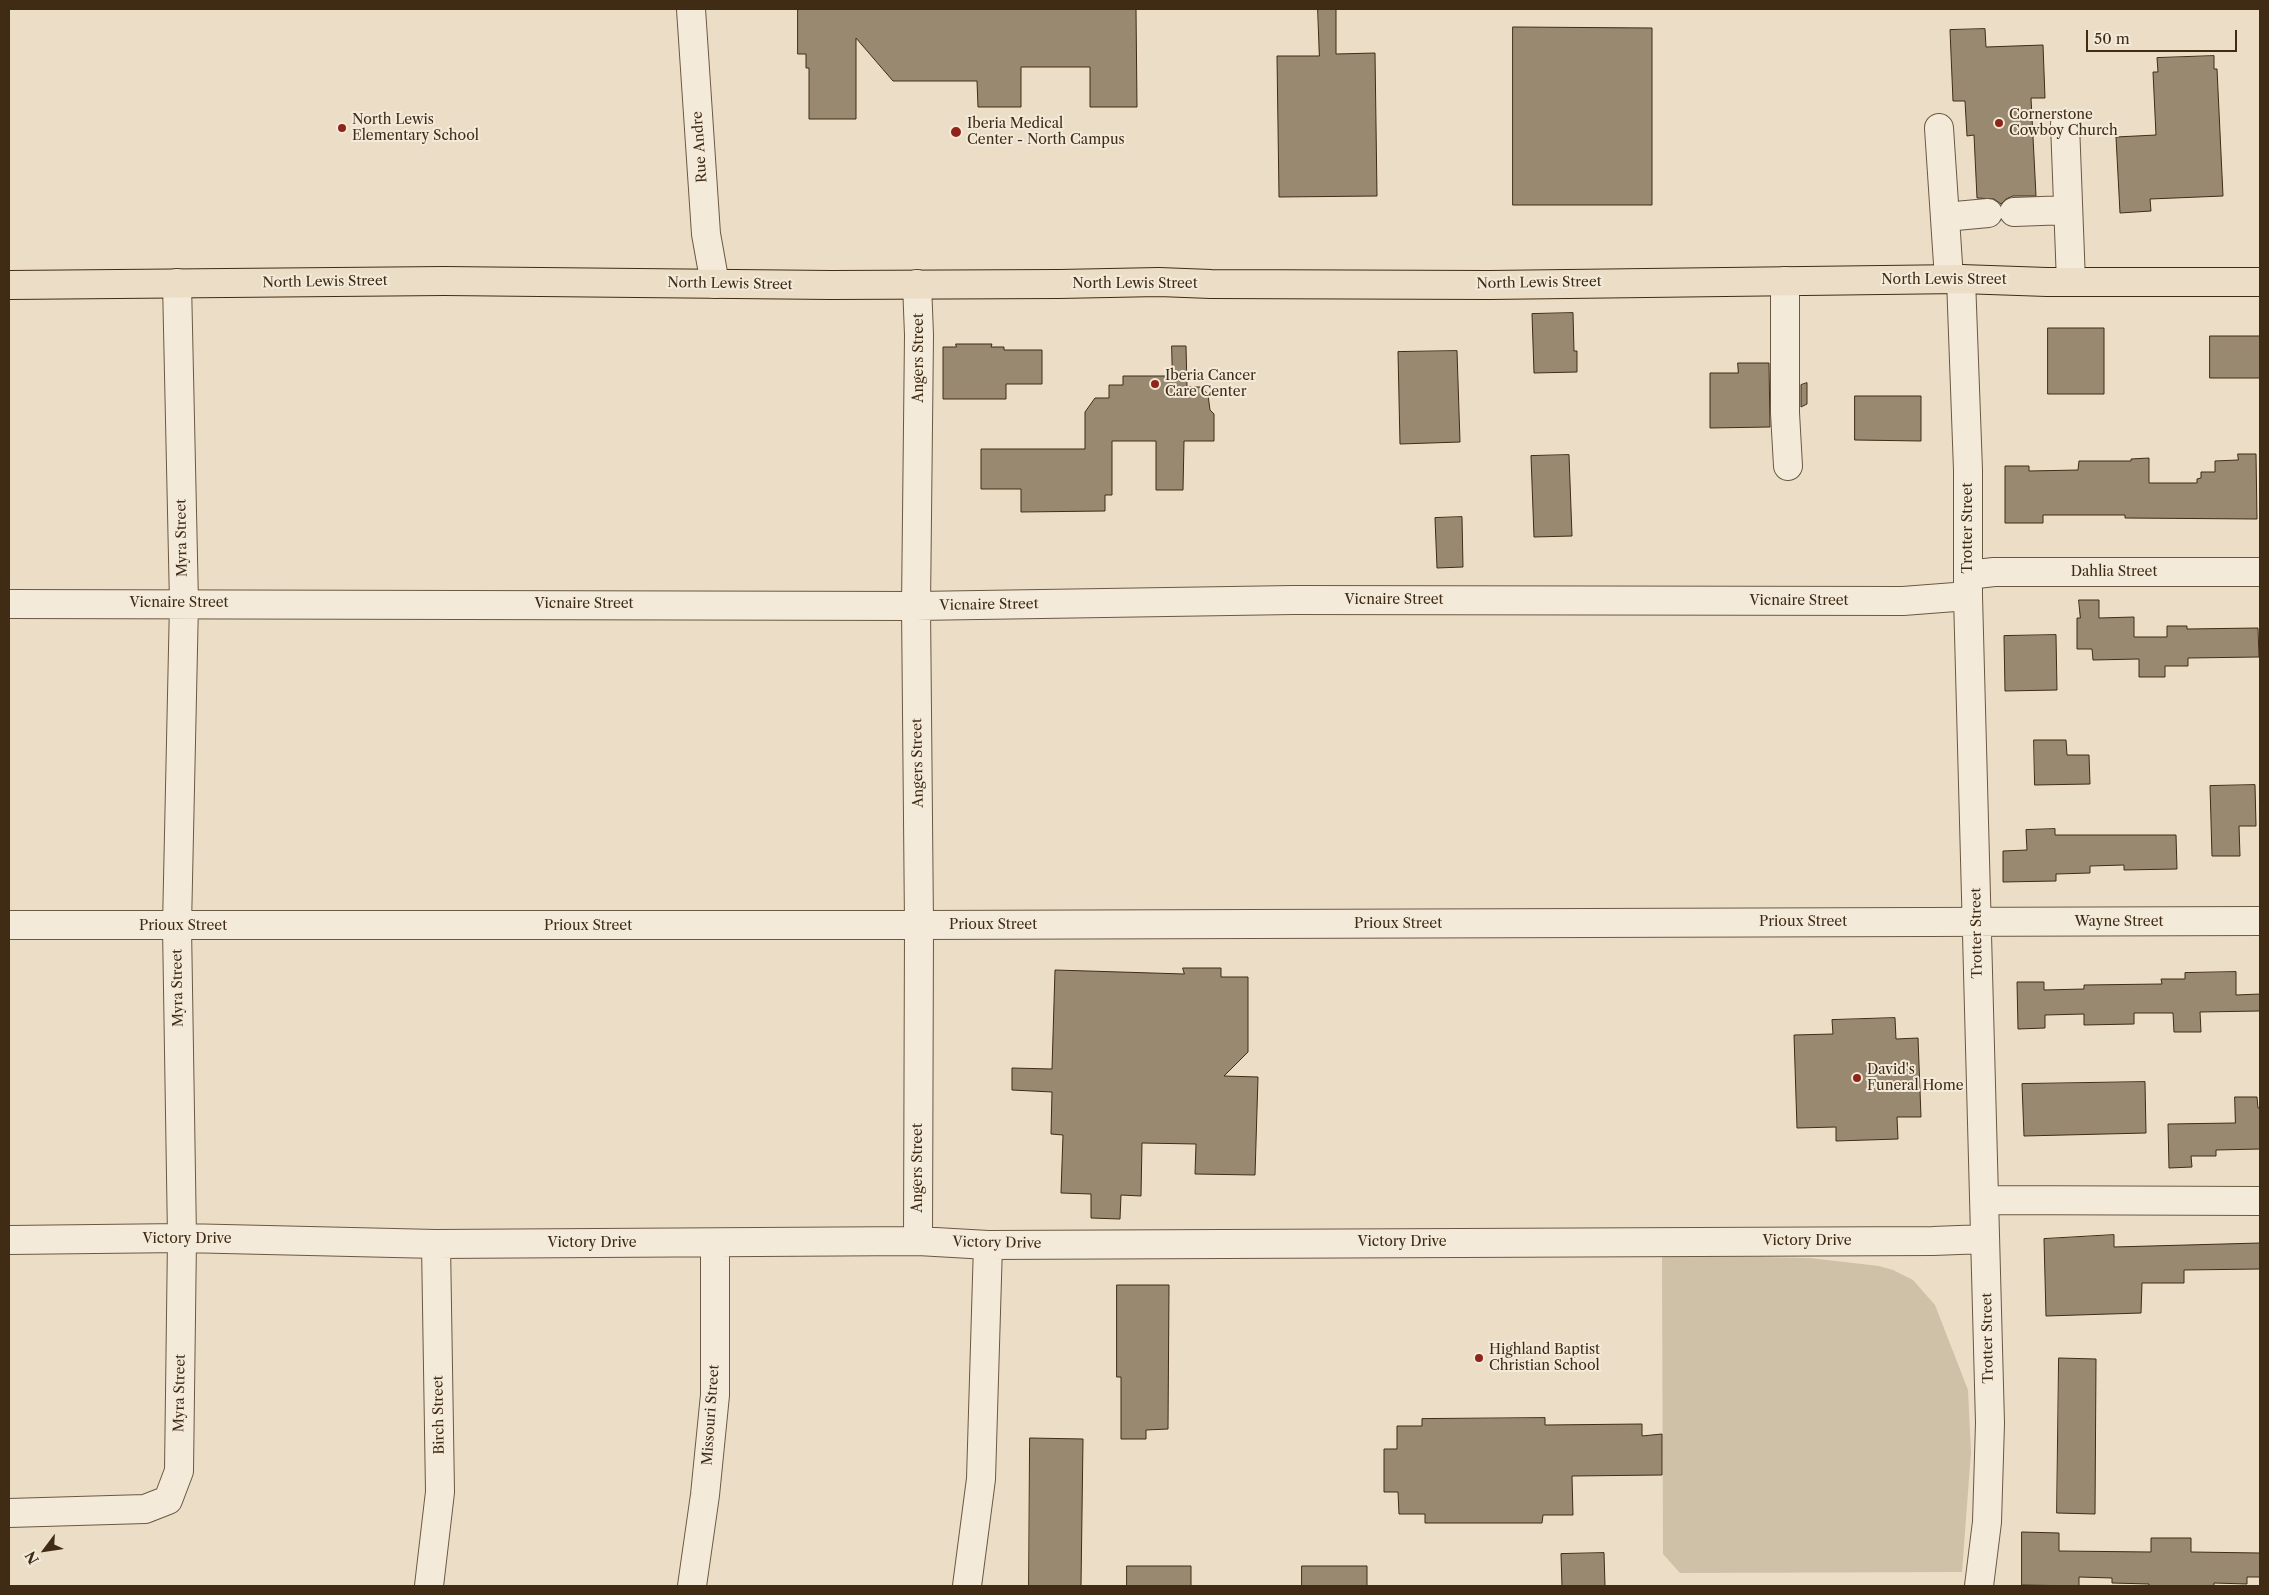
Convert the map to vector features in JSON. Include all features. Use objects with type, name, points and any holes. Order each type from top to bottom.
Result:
[{"type":"main road","name":"North Lewis Street","points":[[9,285],[444,280],[715,284],[1159,282],[1211,284],[1488,284],[1955,279],[2072,282],[2260,282]]},
{"type":"street","name":"Rue Andre","points":[[691,9],[706,234],[715,284]]},
{"type":"street","points":[[2065,124],[2072,282]]},
{"type":"street","name":"Trotter Street","points":[[1939,128],[1945,217],[1955,279],[1968,470],[1968,585],[1990,1423],[1987,1522],[1979,1586]]},
{"type":"street","points":[[1945,217],[2001,212],[2068,210]]},
{"type":"street","points":[[1786,281],[1785,413],[1788,466]]},
{"type":"street","name":"Myra Street","points":[[9,1512],[146,1509],[168,1500],[179,1471],[182,1238],[177,926],[184,603],[177,283]]},
{"type":"street","name":"Angers Street","points":[[917,284],[919,354],[916,606],[920,925],[918,1241]]},
{"type":"street","name":"Dahlia Street","points":[[1968,585],[1994,572],[2260,572]]},
{"type":"street","name":"Vicnaire Street","points":[[9,604],[916,606],[1293,600],[1903,602],[1968,585]]},
{"type":"street","name":"Wayne Street","points":[[1977,922],[2260,921]]},
{"type":"street","name":"Prioux Street","points":[[9,925],[1977,922]]},
{"type":"street","points":[[1985,1200],[2260,1201]]},
{"type":"street","name":"Victory Drive","points":[[9,1240],[182,1238],[436,1244],[918,1241],[988,1245],[1933,1242],[1985,1239]]},
{"type":"street","name":"Missouri Street","points":[[692,1586],[705,1495],[715,1395],[715,1243]]},
{"type":"street","name":"Birch Street","points":[[429,1586],[440,1492],[436,1244]]},
{"type":"street","points":[[967,1586],[981,1479],[988,1245]]},
{"type":"shaded area","points":[[1662,1255],[1810,1258],[1879,1266],[1893,1270],[1913,1280],[1935,1305],[1968,1390],[1971,1452],[1962,1572],[1680,1573],[1663,1554]]},
{"type":"building","name":"Iberia Medical Center - North Campus","points":[[798,9],[1136,9],[1137,107],[1090,107],[1090,67],[1021,67],[1021,107],[978,107],[977,81],[893,81],[856,38],[856,119],[809,119],[809,68],[806,68],[806,54],[798,54]]},
{"type":"building","points":[[1318,9],[1336,9],[1336,54],[1375,53],[1377,196],[1279,197],[1277,56],[1319,56]]},
{"type":"building","points":[[1513,27],[1652,28],[1652,205],[1513,205]]},
{"type":"building","name":"Cornerstone Cowboy Church","points":[[1985,29],[1986,47],[2043,45],[2045,98],[2031,98],[2036,196],[2013,196],[2001,204],[1994,199],[1977,198],[1974,135],[1967,136],[1965,101],[1953,101],[1950,30]]},
{"type":"building","points":[[2214,56],[2214,69],[2217,69],[2223,196],[2150,199],[2151,211],[2120,213],[2116,137],[2156,135],[2153,72],[2158,72],[2157,58]]},
{"type":"building","points":[[1573,313],[1574,351],[1577,351],[1577,372],[1534,373],[1532,314]]},
{"type":"building","points":[[2048,328],[2104,328],[2104,394],[2048,394]]},
{"type":"building","points":[[2210,336],[2260,336],[2260,378],[2210,378]]},
{"type":"building","points":[[956,344],[992,344],[991,347],[1004,347],[1004,350],[1042,350],[1042,384],[1006,384],[1006,399],[943,399],[943,347],[956,347]]},
{"type":"building","points":[[1172,346],[1186,346],[1187,387],[1202,387],[1208,395],[1210,410],[1214,414],[1214,441],[1184,441],[1183,490],[1156,490],[1156,441],[1112,441],[1112,495],[1105,495],[1105,511],[1021,512],[1021,489],[981,489],[981,449],[1085,449],[1085,412],[1095,398],[1109,398],[1109,385],[1123,385],[1123,376],[1172,376]]},
{"type":"building","points":[[1457,351],[1460,442],[1400,444],[1398,352]]},
{"type":"building","points":[[1738,363],[1769,363],[1770,427],[1710,428],[1710,373],[1738,373]]},
{"type":"building","points":[[1807,383],[1807,404],[1801,407],[1801,385]]},
{"type":"building","points":[[1855,396],[1921,396],[1921,441],[1855,440]]},
{"type":"building","points":[[2238,454],[2256,454],[2257,519],[2125,518],[2125,515],[2043,515],[2043,523],[2005,523],[2005,466],[2029,466],[2029,471],[2078,470],[2079,461],[2131,461],[2131,459],[2149,458],[2149,483],[2197,483],[2197,479],[2201,478],[2201,472],[2215,472],[2215,461],[2238,460]]},
{"type":"building","points":[[1569,455],[1572,536],[1534,537],[1531,456]]},
{"type":"building","points":[[1462,517],[1463,567],[1437,568],[1435,518]]},
{"type":"building","points":[[2079,600],[2099,600],[2099,618],[2134,617],[2134,637],[2167,637],[2167,626],[2187,626],[2187,629],[2258,628],[2259,657],[2188,658],[2188,666],[2165,666],[2165,677],[2139,677],[2139,659],[2093,660],[2092,649],[2077,649],[2077,618],[2080,618]]},
{"type":"building","points":[[2056,635],[2057,690],[2005,691],[2004,636]]},
{"type":"building","points":[[2034,740],[2066,740],[2067,755],[2089,755],[2090,784],[2035,785]]},
{"type":"building","points":[[2255,785],[2256,826],[2239,826],[2240,856],[2212,856],[2210,786]]},
{"type":"building","points":[[2055,829],[2055,835],[2176,835],[2177,869],[2124,870],[2124,865],[2090,866],[2090,873],[2056,874],[2056,881],[2003,882],[2003,851],[2027,850],[2026,830]]},
{"type":"building","points":[[1183,968],[1221,968],[1221,977],[1248,977],[1248,1052],[1224,1076],[1258,1077],[1255,1175],[1195,1174],[1196,1144],[1142,1143],[1141,1196],[1121,1195],[1120,1219],[1091,1218],[1091,1194],[1061,1193],[1063,1135],[1051,1134],[1052,1092],[1012,1090],[1012,1068],[1052,1069],[1055,970],[1184,974]]},
{"type":"building","points":[[2236,972],[2236,995],[2260,994],[2260,1011],[2200,1012],[2201,1032],[2174,1032],[2173,1013],[2134,1013],[2134,1024],[2084,1025],[2084,1014],[2045,1015],[2045,1028],[2018,1029],[2017,982],[2044,982],[2044,990],[2084,989],[2084,985],[2162,984],[2161,979],[2185,979],[2185,973]]},
{"type":"building","name":"David's Funeral Home","points":[[1895,1018],[1896,1039],[1918,1038],[1921,1117],[1897,1117],[1898,1139],[1836,1141],[1836,1127],[1797,1128],[1794,1035],[1833,1034],[1832,1020]]},
{"type":"building","points":[[2145,1082],[2146,1133],[2024,1136],[2022,1084]]},
{"type":"building","points":[[2235,1097],[2257,1097],[2258,1108],[2260,1108],[2260,1149],[2216,1150],[2216,1156],[2191,1156],[2192,1167],[2169,1168],[2168,1124],[2235,1123]]},
{"type":"building","points":[[2114,1235],[2114,1247],[2260,1243],[2260,1269],[2184,1270],[2184,1283],[2142,1283],[2141,1313],[2046,1316],[2044,1239]]},
{"type":"building","points":[[1117,1285],[1169,1285],[1168,1429],[1146,1430],[1146,1439],[1121,1439],[1121,1377],[1117,1377]]},
{"type":"building","points":[[2059,1358],[2096,1359],[2095,1514],[2057,1513]]},
{"type":"building","points":[[1545,1418],[1545,1425],[1642,1424],[1642,1436],[1662,1434],[1662,1475],[1572,1476],[1573,1515],[1543,1515],[1542,1523],[1425,1523],[1425,1514],[1399,1514],[1398,1492],[1384,1492],[1384,1449],[1397,1449],[1397,1426],[1422,1426],[1422,1419]]},
{"type":"building","points":[[1030,1438],[1083,1439],[1081,1586],[1029,1586]]},
{"type":"building","points":[[2022,1532],[2059,1533],[2059,1551],[2151,1552],[2151,1538],[2191,1538],[2191,1552],[2260,1553],[2260,1577],[2247,1577],[2247,1584],[2214,1583],[2214,1586],[2149,1586],[2149,1584],[2112,1583],[2112,1578],[2079,1577],[2079,1586],[2022,1585]]},
{"type":"building","points":[[1604,1553],[1605,1586],[1562,1586],[1561,1554]]},
{"type":"building","points":[[1127,1566],[1191,1566],[1191,1586],[1127,1586]]},
{"type":"building","points":[[1302,1566],[1367,1566],[1367,1586],[1302,1586]]},
{"type":"place","name":"Cornerstone Cowboy Church","points":[[1999,123]]},
{"type":"place","name":"North Lewis Elementary School","points":[[342,128]]},
{"type":"place","name":"Iberia Medical Center - North Campus","points":[[956,132]]},
{"type":"place","name":"Iberia Cancer Care Center","points":[[1155,384]]},
{"type":"place","name":"David's Funeral Home","points":[[1857,1078]]},
{"type":"place","name":"Highland Baptist Christian School","points":[[1479,1358]]}]
